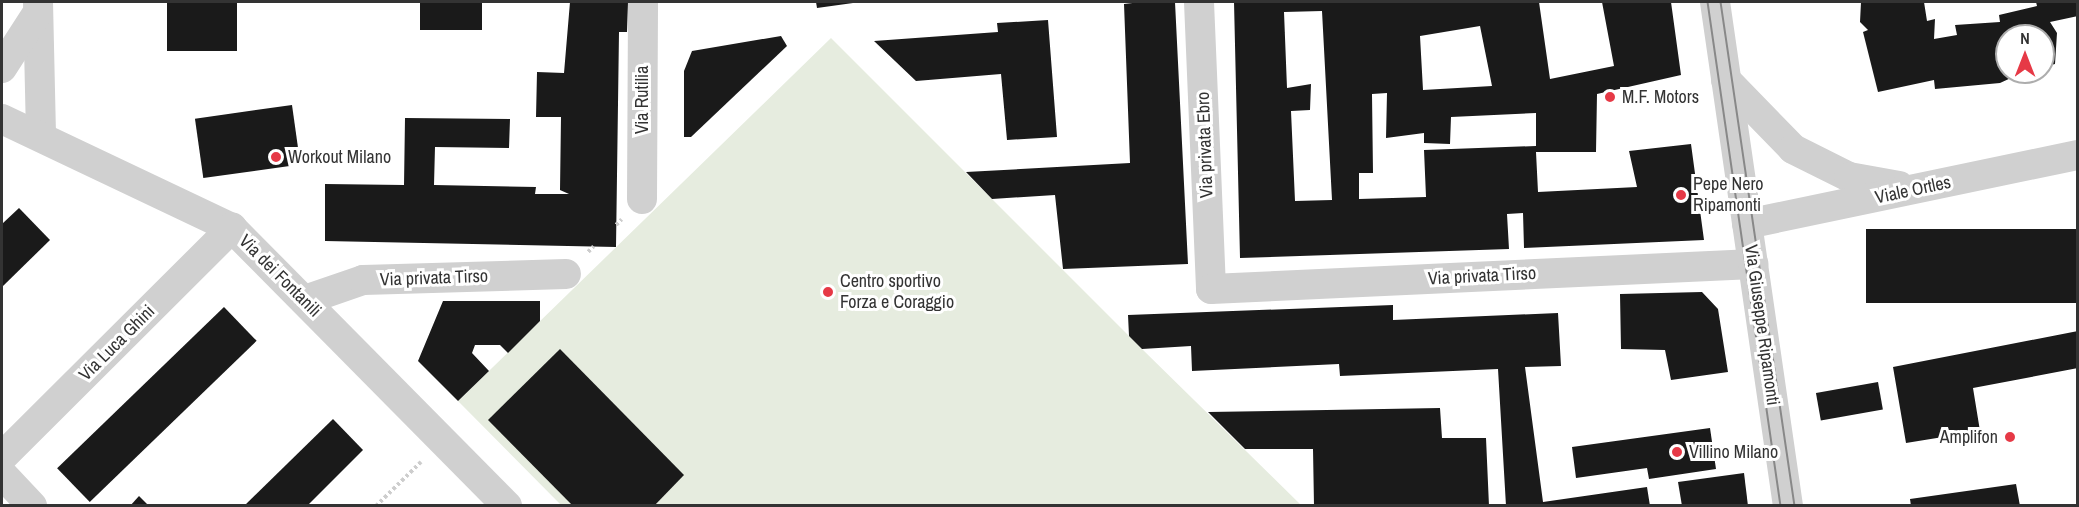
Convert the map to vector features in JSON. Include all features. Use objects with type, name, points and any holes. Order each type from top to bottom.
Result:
[{"type":"street","name":"Via Rutilia","points":[[642,199],[643,2]]},
{"type":"street","name":"Via privata Ebro","points":[[1198,2],[1211,289]]},
{"type":"street","name":"Via Giuseppe Ripamonti","points":[[1714,2],[1788,506]]},
{"type":"street","points":[[2,68],[38,7]]},
{"type":"street","points":[[38,7],[41,136]]},
{"type":"street","points":[[1726,80],[1774,134],[1821,166],[1875,184],[1920,188]]},
{"type":"street","name":"Via dei Fontanili","points":[[2,119],[232,228],[507,506]]},
{"type":"street","name":"Viale Ortles","points":[[1747,224],[2078,155]]},
{"type":"street","name":"Via Luca Ghini","points":[[2,457],[232,228]]},
{"type":"street","name":"Via privata Tirso","points":[[1211,289],[1753,264]]},
{"type":"street","name":"Via privata Tirso","points":[[305,300],[363,280],[566,274]]},
{"type":"street","points":[[2,474],[32,506]]},
{"type":"path","points":[[376,506],[430,453]]},
{"type":"shaded area","name":"Centro sportivo Forza e Coraggio","points":[[831,38],[1301,505],[561,505],[458,401]]},
{"type":"building","points":[[167,2],[237,2],[237,51],[167,51]]},
{"type":"building","points":[[420,2],[482,2],[482,30],[420,30]]},
{"type":"building","points":[[570,2],[628,2],[627,32],[619,32],[616,247],[325,241],[325,184],[404,185],[405,118],[510,119],[509,148],[435,147],[434,185],[536,187],[535,194],[569,194],[560,190],[561,117],[536,117],[537,72],[564,73]]},
{"type":"building","points":[[816,2],[853,2],[853,3],[817,8]]},
{"type":"building","points":[[1175,2],[1188,264],[1063,269],[1055,195],[992,199],[966,172],[1130,163],[1124,4]]},
{"type":"building","points":[[1234,2],[1539,2],[1550,79],[1614,66],[1602,2],[1671,2],[1681,75],[1597,94],[1596,152],[1536,152],[1538,192],[1637,187],[1629,151],[1691,144],[1704,240],[1524,248],[1523,213],[1507,214],[1509,249],[1240,258]],"holes":[[[1322,11],[1332,200],[1295,201],[1291,111],[1310,110],[1311,84],[1287,88],[1284,12]],[[1480,26],[1492,86],[1423,90],[1420,36]],[[1387,93],[1386,138],[1424,133],[1424,143],[1450,144],[1451,117],[1536,113],[1536,146],[1424,150],[1426,197],[1359,199],[1359,173],[1373,173],[1372,94]]]},
{"type":"building","points":[[1861,2],[1924,2],[1927,21],[1935,19],[1934,39],[1957,35],[1955,25],[2000,22],[1999,15],[2037,6],[2036,2],[2078,2],[2078,16],[2050,22],[2051,24],[1995,24],[1995,83],[1935,89],[1934,80],[1878,92],[1863,32],[1868,30],[1860,22]]},
{"type":"building","points":[[1048,20],[1057,137],[1007,140],[1001,74],[916,81],[874,41],[998,32],[997,23]]},
{"type":"building","points":[[2055,30],[2057,33],[2055,64]]},
{"type":"building","points":[[781,36],[787,46],[691,137],[684,137],[684,71],[692,51]]},
{"type":"building","points":[[292,105],[300,164],[203,178],[195,119]]},
{"type":"building","points":[[19,208],[50,240],[2,287],[2,224]]},
{"type":"building","points":[[1866,229],[2078,229],[2078,303],[1866,303]]},
{"type":"building","points":[[1702,292],[1718,309],[1728,372],[1671,380],[1665,350],[1621,349],[1620,294]]},
{"type":"building","points":[[443,301],[540,301],[540,321],[508,353],[500,345],[475,345],[472,353],[489,371],[458,401],[418,361]]},
{"type":"building","points":[[1393,305],[1393,320],[1558,313],[1561,366],[1525,367],[1543,502],[1647,487],[1650,506],[1506,506],[1498,369],[1340,376],[1339,364],[1192,371],[1191,346],[1142,349],[1129,336],[1128,315]]},
{"type":"building","points":[[224,307],[257,341],[90,502],[57,468]]},
{"type":"building","points":[[2078,331],[2078,368],[1973,388],[1980,431],[1906,443],[1893,367]]},
{"type":"building","points":[[560,349],[684,475],[654,506],[573,506],[488,420]]},
{"type":"building","points":[[1878,382],[1883,410],[1821,421],[1816,393]]},
{"type":"building","points":[[1440,408],[1442,438],[1486,438],[1489,506],[1314,506],[1313,449],[1245,449],[1208,412]]},
{"type":"building","points":[[333,419],[363,450],[307,506],[244,506]]},
{"type":"building","points":[[1710,428],[1716,469],[1649,479],[1647,468],[1576,478],[1572,447]]},
{"type":"building","points":[[1744,473],[1748,506],[1682,506],[1678,482]]},
{"type":"building","points":[[2016,484],[2020,506],[1911,506],[1910,499]]},
{"type":"building","points":[[139,496],[149,506],[130,506]]},
{"type":"tram line","points":[[1708,2],[1781,506]]},
{"type":"tram line","points":[[1721,2],[1795,506]]},
{"type":"place","name":"M.F. Motors","points":[[1610,97]]},
{"type":"place","name":"Workout Milano","points":[[276,157]]},
{"type":"place","name":"Pepe Nero Ripamonti","points":[[1681,195]]},
{"type":"place","name":"Centro sportivo Forza e Coraggio","points":[[828,292]]},
{"type":"place","name":"Amplifon","points":[[2010,437]]},
{"type":"place","name":"Villino Milano","points":[[1677,452]]}]
